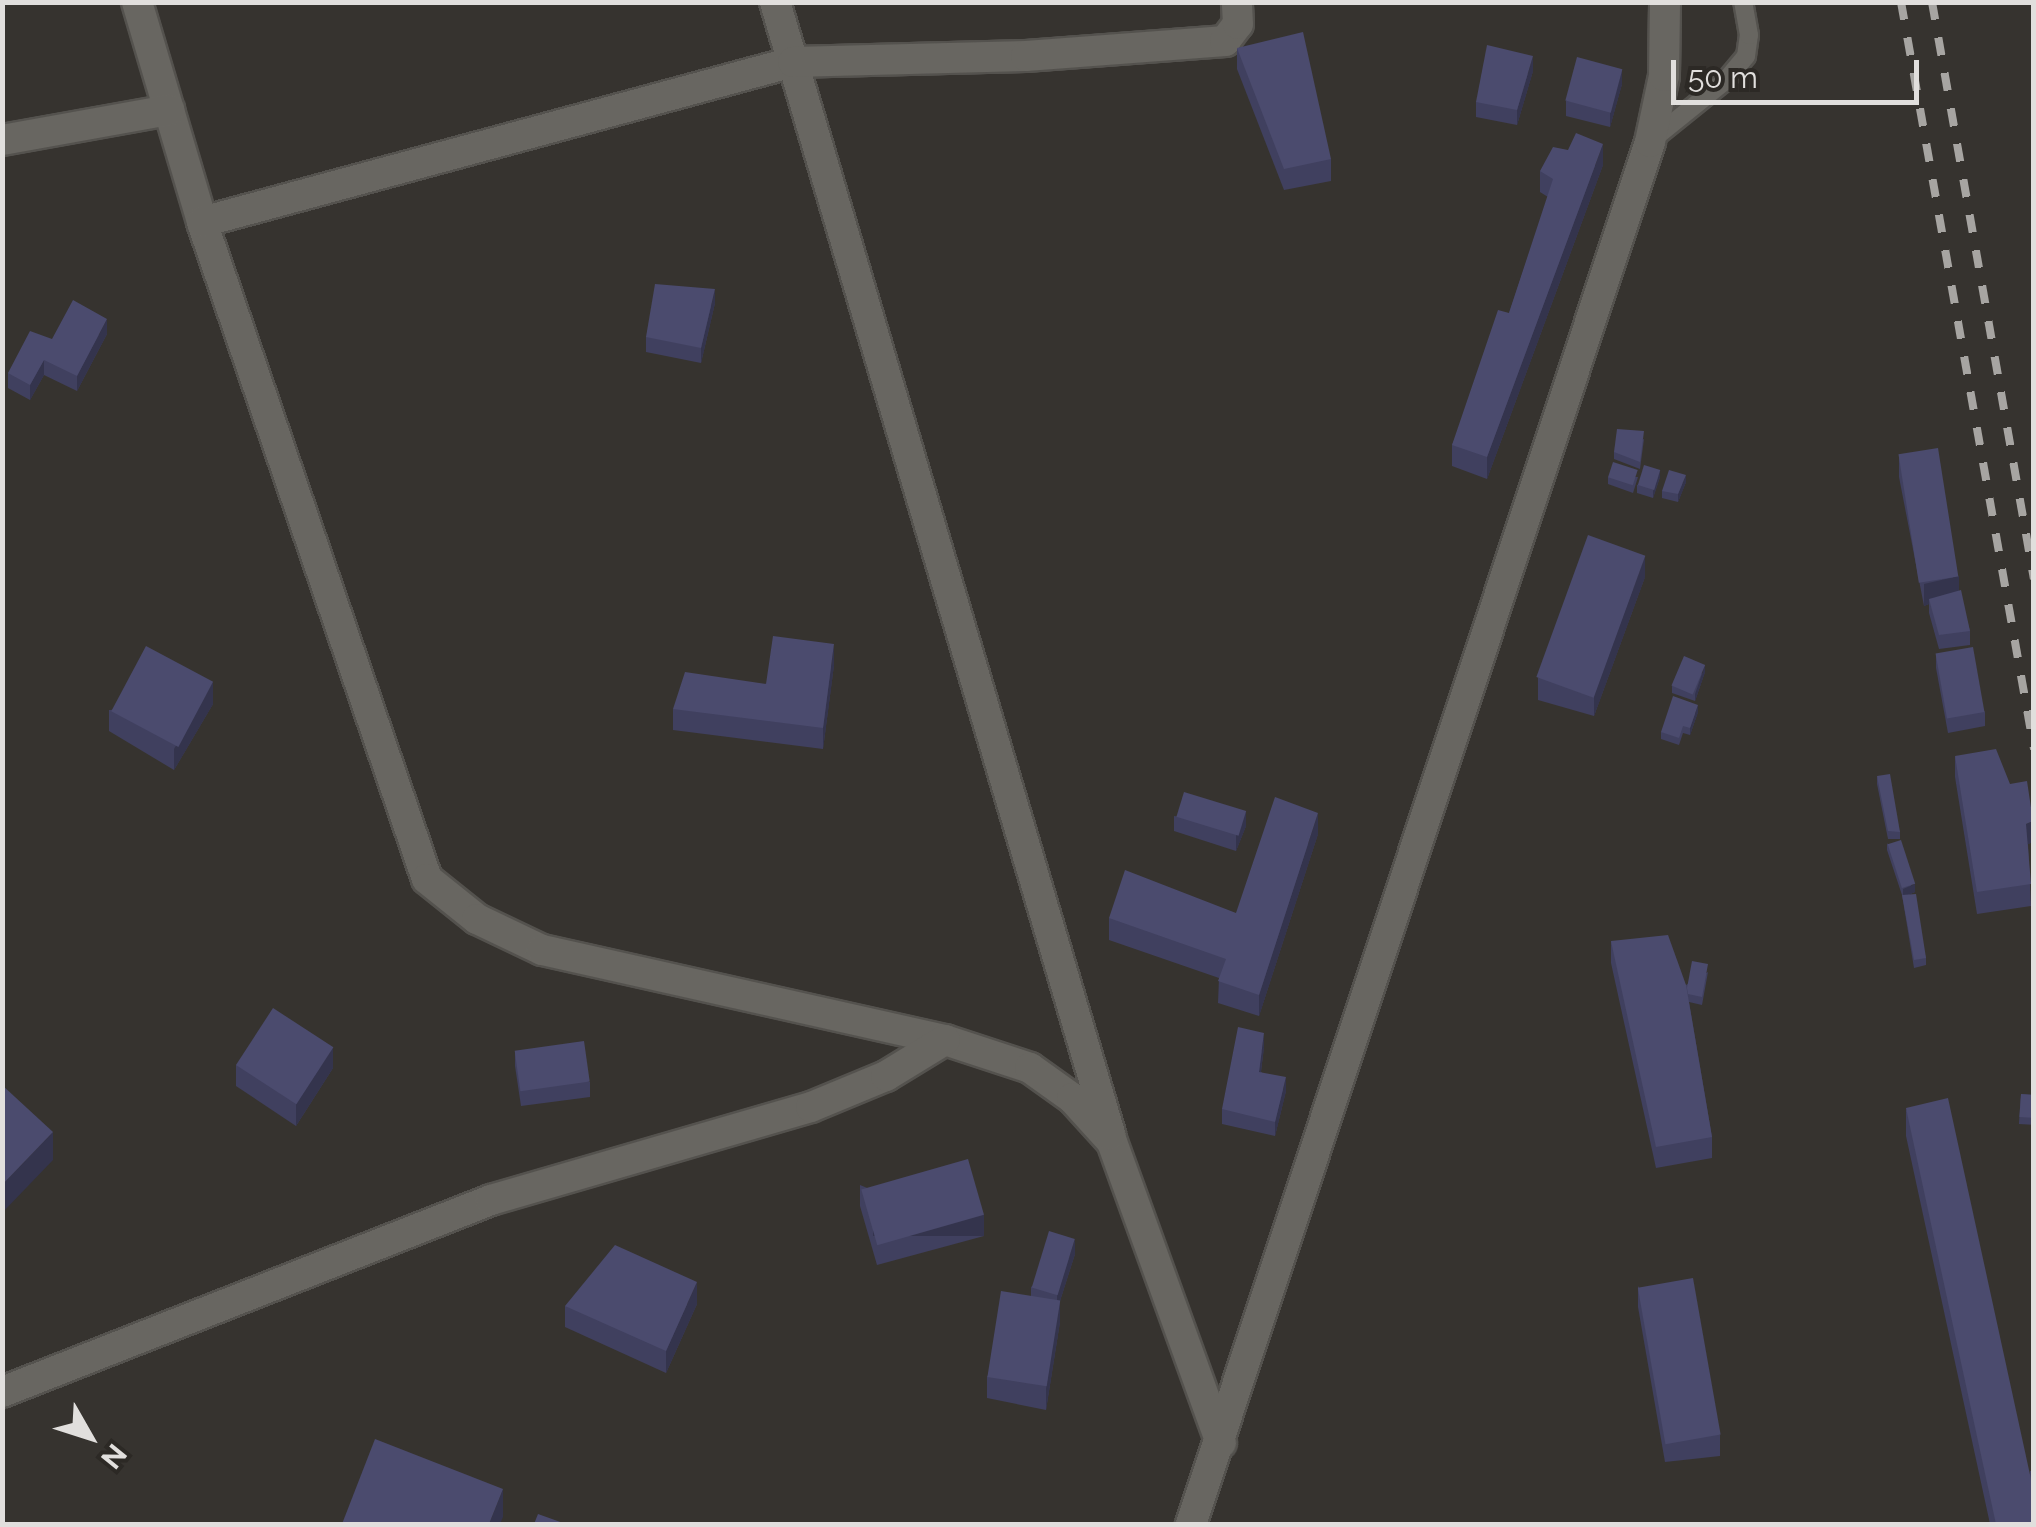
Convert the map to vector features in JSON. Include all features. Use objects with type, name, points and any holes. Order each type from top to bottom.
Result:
[{"type":"street","points":[[137,2],[202,222],[427,879],[478,919],[542,950],[946,1040],[1030,1068],[1072,1098],[1112,1142]]},
{"type":"street","points":[[775,2],[1112,1142],[1221,1443]]},
{"type":"street","points":[[202,222],[793,62],[1026,56],[1225,41],[1238,24],[1237,2]]},
{"type":"street","points":[[1191,1524],[1650,142],[1664,76],[1664,2]]},
{"type":"street","points":[[2,140],[169,110]]},
{"type":"street","points":[[2,1392],[492,1200],[810,1108],[886,1076],[946,1040]]},
{"type":"lane","points":[[1650,142],[1726,80],[1746,56],[1749,35],[1743,2]]},
{"type":"building","points":[[1303,32],[1331,159],[1284,169],[1237,48]]},
{"type":"building","points":[[1487,45],[1533,56],[1517,110],[1476,102]]},
{"type":"building","points":[[1577,57],[1622,69],[1611,113],[1565,100]]},
{"type":"building","points":[[1576,133],[1603,144],[1487,457],[1452,445],[1498,310],[1509,313],[1553,179],[1540,171],[1553,147],[1568,150]]},
{"type":"building","points":[[655,284],[715,289],[701,348],[646,337]]},
{"type":"building","points":[[73,300],[107,319],[77,376],[44,360],[30,385],[8,373],[30,331],[52,339]]},
{"type":"building","points":[[1617,429],[1644,431],[1640,462],[1614,452]]},
{"type":"building","points":[[1938,448],[1958,576],[1919,583],[1898,454]]},
{"type":"building","points":[[1613,462],[1638,470],[1633,485],[1608,477]]},
{"type":"building","points":[[1644,465],[1660,470],[1654,490],[1638,485]]},
{"type":"building","points":[[1669,470],[1686,475],[1678,494],[1662,491]]},
{"type":"building","points":[[1588,535],[1645,556],[1594,698],[1536,677]]},
{"type":"building","points":[[1961,590],[1970,631],[1939,635],[1929,599]]},
{"type":"building","points":[[773,636],[834,644],[823,728],[673,709],[685,672],[766,684]]},
{"type":"building","points":[[146,646],[213,682],[178,747],[111,711]]},
{"type":"building","points":[[1973,647],[1984,712],[1947,719],[1936,654]]},
{"type":"building","points":[[1684,656],[1705,665],[1693,694],[1671,685]]},
{"type":"building","points":[[1673,696],[1698,705],[1690,728],[1683,726],[1679,738],[1661,732]]},
{"type":"building","points":[[1996,749],[2010,784],[2027,781],[2033,821],[2026,824],[2031,884],[1977,892],[1955,756]]},
{"type":"building","points":[[1890,774],[1900,832],[1888,831],[1877,776]]},
{"type":"building","points":[[1184,792],[1246,811],[1239,836],[1176,817]]},
{"type":"building","points":[[1275,797],[1318,813],[1259,995],[1218,981],[1226,959],[1109,918],[1125,870],[1236,913]]},
{"type":"building","points":[[1901,840],[1915,884],[1902,888],[1888,844]]},
{"type":"building","points":[[1916,894],[1926,958],[1914,960],[1902,895]]},
{"type":"building","points":[[1668,935],[1686,985],[1712,1137],[1656,1147],[1611,941]]},
{"type":"building","points":[[1692,961],[1708,964],[1702,997],[1688,994]]},
{"type":"building","points":[[273,1008],[333,1047],[296,1104],[236,1065]]},
{"type":"building","points":[[1238,1027],[1264,1033],[1259,1072],[1286,1077],[1275,1122],[1222,1109]]},
{"type":"building","points":[[584,1041],[590,1082],[520,1091],[515,1051]]},
{"type":"building","points":[[2,1085],[53,1132],[2,1185]]},
{"type":"building","points":[[2021,1094],[2034,1095],[2032,1118],[2019,1117]]},
{"type":"building","points":[[1948,1098],[2034,1493],[2034,1524],[1996,1524],[1906,1108]]},
{"type":"building","points":[[968,1159],[984,1215],[877,1245],[861,1190]]},
{"type":"building","points":[[1049,1231],[1075,1239],[1058,1295],[1032,1287]]},
{"type":"building","points":[[615,1245],[697,1282],[666,1351],[565,1306]]},
{"type":"building","points":[[1693,1278],[1721,1435],[1665,1444],[1638,1288]]},
{"type":"building","points":[[1001,1291],[1060,1300],[1047,1386],[987,1377]]},
{"type":"building","points":[[375,1439],[503,1489],[489,1524],[342,1524]]},
{"type":"building","points":[[538,1514],[566,1524],[534,1524]]},
{"type":"railway","points":[[1901,2],[2034,749]]},
{"type":"railway","points":[[1932,2],[2034,579]]}]
